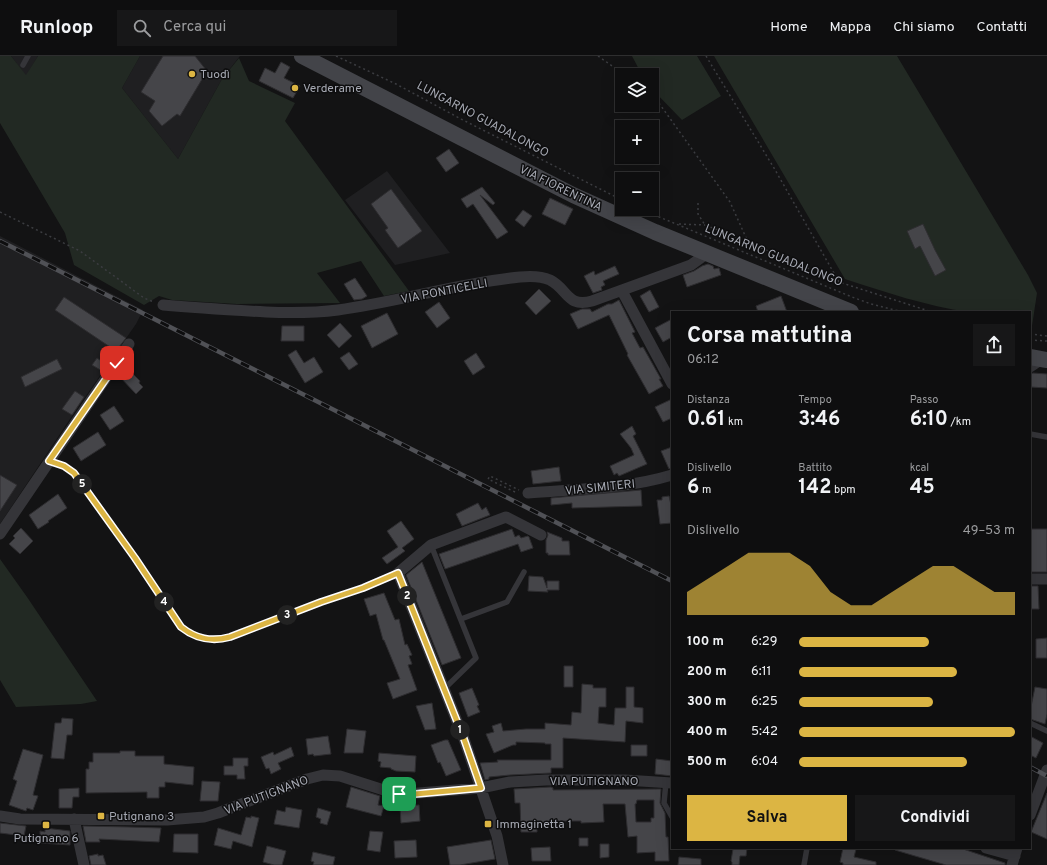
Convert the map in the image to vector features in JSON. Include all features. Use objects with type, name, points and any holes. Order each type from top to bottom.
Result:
[{"type":"main road","name":"VIA FIORENTINA","points":[[302,56],[573,195],[626,220],[848,311]]},
{"type":"street","name":"VIA PONTICELLI","points":[[163,305],[303,313],[345,309],[390,302],[452,288],[509,278],[532,276],[550,280],[577,303],[592,301],[622,291],[691,265],[706,254]]},
{"type":"street","points":[[622,291],[671,382]]},
{"type":"street","points":[[0,534],[129,344]]},
{"type":"street","name":"VIA SIMITERI","points":[[528,493],[628,485],[671,475]]},
{"type":"street","points":[[503,865],[497,836],[464,739],[398,573],[432,545],[506,517],[542,535]]},
{"type":"street","points":[[1031,579],[1047,579]]},
{"type":"street","points":[[1031,812],[1047,770]]},
{"type":"street","name":"VIA PUTIGNANO","points":[[0,816],[20,819],[167,820],[204,817],[218,813],[307,778],[323,775],[350,778],[399,794],[481,788],[510,782],[546,780],[625,780],[669,782]]},
{"type":"street","points":[[74,819],[84,865]]},
{"type":"street","points":[[990,849],[1015,856]]},
{"type":"lane","points":[[23,65],[28,56]]},
{"type":"lane","points":[[1031,434],[1047,437]]},
{"type":"lane","points":[[432,545],[476,658],[444,689]]},
{"type":"lane","points":[[461,619],[507,602],[524,572]]},
{"type":"lane","points":[[1031,723],[1047,731]]},
{"type":"lane","points":[[669,782],[664,803],[671,815]]},
{"type":"lane","points":[[804,865],[807,849]]},
{"type":"path","name":"LUNGARNO GUADALONGO","points":[[336,56],[396,84],[461,119],[615,196]]},
{"type":"path","points":[[598,56],[615,68]]},
{"type":"path","points":[[706,56],[774,168],[839,282]]},
{"type":"path","points":[[659,104],[730,202],[748,242]]},
{"type":"path","points":[[698,203],[698,214],[705,225]]},
{"type":"path","points":[[0,212],[80,251],[144,298],[163,305]]},
{"type":"path","name":"LUNGARNO GUADALONGO","points":[[657,216],[852,297],[871,304],[899,311]]},
{"type":"path","points":[[677,224],[705,225],[839,282],[929,311]]},
{"type":"path","points":[[1031,334],[1047,336]]},
{"type":"path","points":[[1031,340],[1047,341]]},
{"type":"path","points":[[49,461],[64,466],[74,473],[135,558],[181,627],[197,637],[215,640],[230,637],[321,602],[363,588],[398,573]]},
{"type":"path","points":[[515,492],[488,479],[490,476],[526,494],[528,493]]},
{"type":"shaded area","points":[[0,56],[11,56],[26,75],[38,56],[140,56],[122,88],[178,159],[222,79],[239,58],[249,81],[295,103],[285,121],[409,291],[384,296],[361,261],[317,273],[340,303],[237,304],[172,300],[159,296],[144,305],[74,265],[65,233],[0,123]]},
{"type":"shaded area","points":[[11,56],[38,56],[26,76]]},
{"type":"shaded area","points":[[140,56],[240,56],[222,79],[178,159],[122,88]]},
{"type":"shaded area","points":[[632,56],[697,56],[721,96],[682,120],[659,96],[659,68],[638,68]]},
{"type":"shaded area","points":[[714,56],[897,56],[1028,275],[1037,293],[1032,326],[1031,311],[964,311],[906,298],[845,279]]},
{"type":"shaded area","points":[[387,171],[450,253],[395,265],[345,200]]},
{"type":"shaded area","points":[[0,236],[143,310],[136,324],[0,524]]},
{"type":"shaded area","points":[[0,559],[97,701],[81,704],[16,707],[0,680]]},
{"type":"building","points":[[163,56],[195,56],[207,71],[180,116],[177,114],[162,126],[149,111],[155,101],[141,92]]},
{"type":"building","points":[[281,62],[290,67],[284,78],[300,86],[293,98],[259,81],[265,68],[275,73]]},
{"type":"building","points":[[449,149],[459,163],[446,172],[436,158]]},
{"type":"building","points":[[482,187],[495,203],[493,205],[480,195],[508,232],[497,239],[473,204],[467,208],[461,199]]},
{"type":"building","points":[[391,189],[422,231],[398,248],[385,230],[388,228],[371,204]]},
{"type":"building","points":[[550,198],[573,209],[565,225],[542,214]]},
{"type":"building","points":[[523,210],[532,216],[524,227],[515,220]]},
{"type":"building","points":[[923,224],[946,270],[935,276],[920,246],[915,249],[907,231]]},
{"type":"building","points":[[708,264],[713,266],[714,269],[719,268],[721,275],[687,287],[683,275]]},
{"type":"building","points":[[615,266],[619,274],[603,281],[605,285],[601,287],[602,290],[593,293],[584,276],[594,271],[595,275]]},
{"type":"building","points":[[355,278],[367,296],[362,299],[354,300],[344,284]]},
{"type":"building","points":[[539,289],[551,301],[536,315],[525,303]]},
{"type":"building","points":[[650,290],[659,307],[649,312],[640,296]]},
{"type":"building","points":[[781,296],[787,311],[758,311],[756,306]]},
{"type":"building","points":[[64,297],[126,338],[116,351],[55,310]]},
{"type":"building","points":[[619,300],[635,332],[632,333],[640,348],[643,347],[661,379],[659,379],[663,386],[649,394],[627,355],[628,354],[609,315],[578,329],[570,314],[582,309],[590,309],[592,312]]},
{"type":"building","points":[[439,302],[450,318],[437,328],[425,312]]},
{"type":"building","points":[[387,313],[398,334],[372,348],[361,326]]},
{"type":"building","points":[[671,320],[671,338],[663,342],[655,328]]},
{"type":"building","points":[[340,323],[352,336],[339,348],[327,335]]},
{"type":"building","points":[[282,326],[304,326],[304,341],[281,341]]},
{"type":"building","points":[[296,350],[304,363],[314,357],[323,372],[305,383],[288,355]]},
{"type":"building","points":[[349,352],[358,364],[349,370],[340,358]]},
{"type":"building","points":[[476,353],[485,367],[473,375],[464,361]]},
{"type":"building","points":[[97,358],[107,365],[102,371],[92,365]]},
{"type":"building","points":[[57,359],[62,369],[25,387],[21,377]]},
{"type":"building","points":[[127,368],[140,381],[139,383],[143,387],[136,394],[119,376]]},
{"type":"building","points":[[1031,374],[1047,374],[1047,388],[1031,387]]},
{"type":"building","points":[[75,391],[84,397],[72,415],[62,409]]},
{"type":"building","points":[[671,399],[671,418],[663,422],[655,407]]},
{"type":"building","points":[[114,406],[124,421],[110,430],[100,415]]},
{"type":"building","points":[[632,426],[636,434],[633,436],[647,464],[619,476],[617,473],[614,475],[610,466],[634,455],[631,448],[620,434]]},
{"type":"building","points":[[98,432],[106,445],[81,461],[73,448]]},
{"type":"building","points":[[671,447],[671,468],[669,469],[661,451]]},
{"type":"building","points":[[559,467],[561,481],[533,484],[531,471]]},
{"type":"building","points":[[0,475],[17,485],[0,511]]},
{"type":"building","points":[[641,490],[642,506],[572,508],[572,503],[551,505],[551,498]]},
{"type":"building","points":[[58,494],[67,508],[38,529],[29,515]]},
{"type":"building","points":[[669,496],[671,505],[671,523],[660,524],[657,500],[662,500],[662,497]]},
{"type":"building","points":[[478,503],[482,510],[486,507],[490,515],[462,526],[456,514]]},
{"type":"building","points":[[401,521],[414,539],[402,548],[405,551],[387,564],[382,558],[398,547],[387,531]]},
{"type":"building","points":[[21,528],[33,541],[20,554],[9,544],[15,538],[13,536]]},
{"type":"building","points":[[512,529],[515,537],[519,535],[521,538],[528,536],[533,548],[521,552],[518,544],[445,569],[439,554]]},
{"type":"building","points":[[1031,529],[1047,529],[1047,572],[1031,572]]},
{"type":"building","points":[[547,532],[562,538],[562,541],[569,541],[570,555],[548,555],[548,553],[546,553]]},
{"type":"building","points":[[422,562],[461,658],[442,665],[406,575]]},
{"type":"building","points":[[529,576],[543,577],[547,588],[547,581],[559,581],[559,590],[547,590],[548,592],[528,591]]},
{"type":"building","points":[[1031,586],[1038,586],[1039,609],[1031,609]]},
{"type":"building","points":[[384,593],[395,620],[399,619],[405,645],[407,644],[412,655],[409,656],[412,664],[408,665],[417,690],[393,699],[387,683],[400,679],[383,640],[376,614],[370,616],[364,599]]},
{"type":"building","points":[[1047,638],[1047,658],[1036,658],[1036,639]]},
{"type":"building","points":[[564,666],[573,666],[573,687],[564,687]]},
{"type":"building","points":[[582,684],[593,685],[593,688],[606,688],[606,707],[599,707],[598,723],[614,725],[615,708],[626,708],[626,687],[634,687],[634,707],[643,708],[643,723],[626,721],[625,742],[563,738],[563,768],[551,768],[551,773],[489,777],[489,779],[485,780],[480,763],[498,762],[497,760],[551,760],[551,744],[545,743],[516,742],[516,745],[494,753],[486,734],[494,732],[492,726],[501,723],[503,731],[545,729],[545,723],[571,725],[572,712],[581,713]]},
{"type":"building","points":[[1035,687],[1047,689],[1047,714],[1045,724],[1031,719],[1031,707]]},
{"type":"building","points":[[472,688],[479,705],[477,706],[480,712],[468,717],[459,693]]},
{"type":"building","points":[[432,703],[436,729],[425,730],[416,706]]},
{"type":"building","points":[[62,718],[73,719],[72,735],[67,735],[64,759],[51,758],[55,723],[61,723]]},
{"type":"building","points":[[347,729],[366,731],[363,753],[344,753]]},
{"type":"building","points":[[328,736],[331,754],[314,756],[313,754],[308,755],[306,739]]},
{"type":"building","points":[[1031,737],[1043,743],[1036,758],[1031,756]]},
{"type":"building","points":[[448,740],[461,770],[446,776],[440,762],[438,763],[431,745]]},
{"type":"building","points":[[631,745],[647,745],[647,756],[631,756]]},
{"type":"building","points":[[291,747],[294,756],[278,763],[281,769],[271,774],[269,768],[266,769],[261,757],[273,752],[274,755]]},
{"type":"building","points":[[23,749],[43,755],[33,795],[38,796],[33,810],[27,808],[26,811],[9,805],[17,781],[13,779]]},
{"type":"building","points":[[120,751],[135,751],[135,756],[164,756],[164,764],[194,767],[193,785],[165,782],[165,787],[159,787],[159,798],[147,798],[147,792],[86,793],[86,769],[89,769],[89,762],[93,762],[93,753],[120,753]]},
{"type":"building","points":[[379,753],[416,756],[415,772],[396,771],[391,768],[380,767],[381,762],[378,761]]},
{"type":"building","points":[[233,758],[248,758],[248,766],[244,766],[245,779],[237,779],[237,775],[224,775],[224,766],[233,766]]},
{"type":"building","points":[[656,759],[671,761],[671,776],[655,774]]},
{"type":"building","points":[[202,781],[220,782],[218,801],[200,801]]},
{"type":"building","points":[[351,787],[380,796],[378,805],[384,806],[381,816],[346,807]]},
{"type":"building","points":[[551,787],[553,790],[661,789],[660,803],[665,813],[669,861],[655,861],[655,852],[637,853],[637,836],[628,837],[625,804],[603,804],[604,822],[581,823],[581,821],[553,821],[553,826],[537,825],[537,832],[521,832],[520,803],[515,803],[514,789]],"holes":[[[637,800],[654,800],[654,818],[651,818],[651,822],[636,822],[635,804]]]},
{"type":"building","points":[[79,788],[79,797],[73,797],[72,808],[59,808],[59,789]]},
{"type":"building","points":[[1047,793],[1047,839],[1031,832]]},
{"type":"building","points":[[419,805],[420,821],[401,823],[400,806]]},
{"type":"building","points":[[286,807],[302,810],[299,828],[274,824],[277,810],[285,812]]},
{"type":"building","points":[[318,808],[331,812],[327,825],[320,823],[321,819],[316,817]]},
{"type":"building","points":[[251,816],[259,818],[252,847],[233,841],[231,849],[214,845],[218,828],[241,835],[246,817],[251,818]]},
{"type":"building","points":[[0,823],[26,826],[24,836],[0,833]]},
{"type":"building","points":[[83,826],[161,828],[159,842],[99,839],[100,842],[86,842]]},
{"type":"building","points":[[45,828],[70,831],[70,845],[40,843],[40,831],[45,832]]},
{"type":"building","points":[[370,831],[383,832],[380,852],[367,850]]},
{"type":"building","points":[[174,834],[198,834],[198,853],[173,852]]},
{"type":"building","points":[[579,838],[588,838],[588,846],[579,846]]},
{"type":"building","points":[[416,840],[417,857],[395,858],[394,841]]},
{"type":"building","points":[[491,840],[495,859],[460,865],[450,865],[447,847]]},
{"type":"building","points":[[600,844],[609,844],[609,857],[600,858]]},
{"type":"building","points":[[267,846],[286,851],[282,865],[274,865],[263,862]]},
{"type":"building","points":[[550,847],[551,861],[532,861],[531,848]]},
{"type":"building","points":[[733,849],[747,849],[746,856],[740,856],[739,865],[732,865],[731,861]]},
{"type":"building","points":[[843,849],[856,849],[854,857],[876,862],[876,865],[843,865],[843,863],[840,862]]},
{"type":"building","points":[[963,849],[1005,863],[1005,865],[946,865],[895,850]]},
{"type":"building","points":[[313,852],[335,857],[333,865],[313,865],[314,862],[311,861]]},
{"type":"building","points":[[98,854],[98,856],[103,855],[106,865],[91,865],[89,856]]},
{"type":"building","points":[[679,857],[701,859],[701,865],[678,865]]},
{"type":"railway","points":[[0,241],[671,580]]},
{"type":"railway","points":[[1031,768],[1047,776]]},
{"type":"place","name":"Tuodì","points":[[192,74]]},
{"type":"place","name":"Verderame","points":[[295,88]]},
{"type":"place","name":"Putignano 3","points":[[101,816]]},
{"type":"place","name":"Immaginetta 1","points":[[488,824]]},
{"type":"place","name":"Putignano 6","points":[[46,825]]},
{"type":"route","points":[[117,363],[49,461],[64,466],[74,473],[135,558],[181,627],[189,633],[197,637],[215,640],[230,637],[321,602],[363,588],[398,573],[464,739],[481,788],[399,794]]}]
